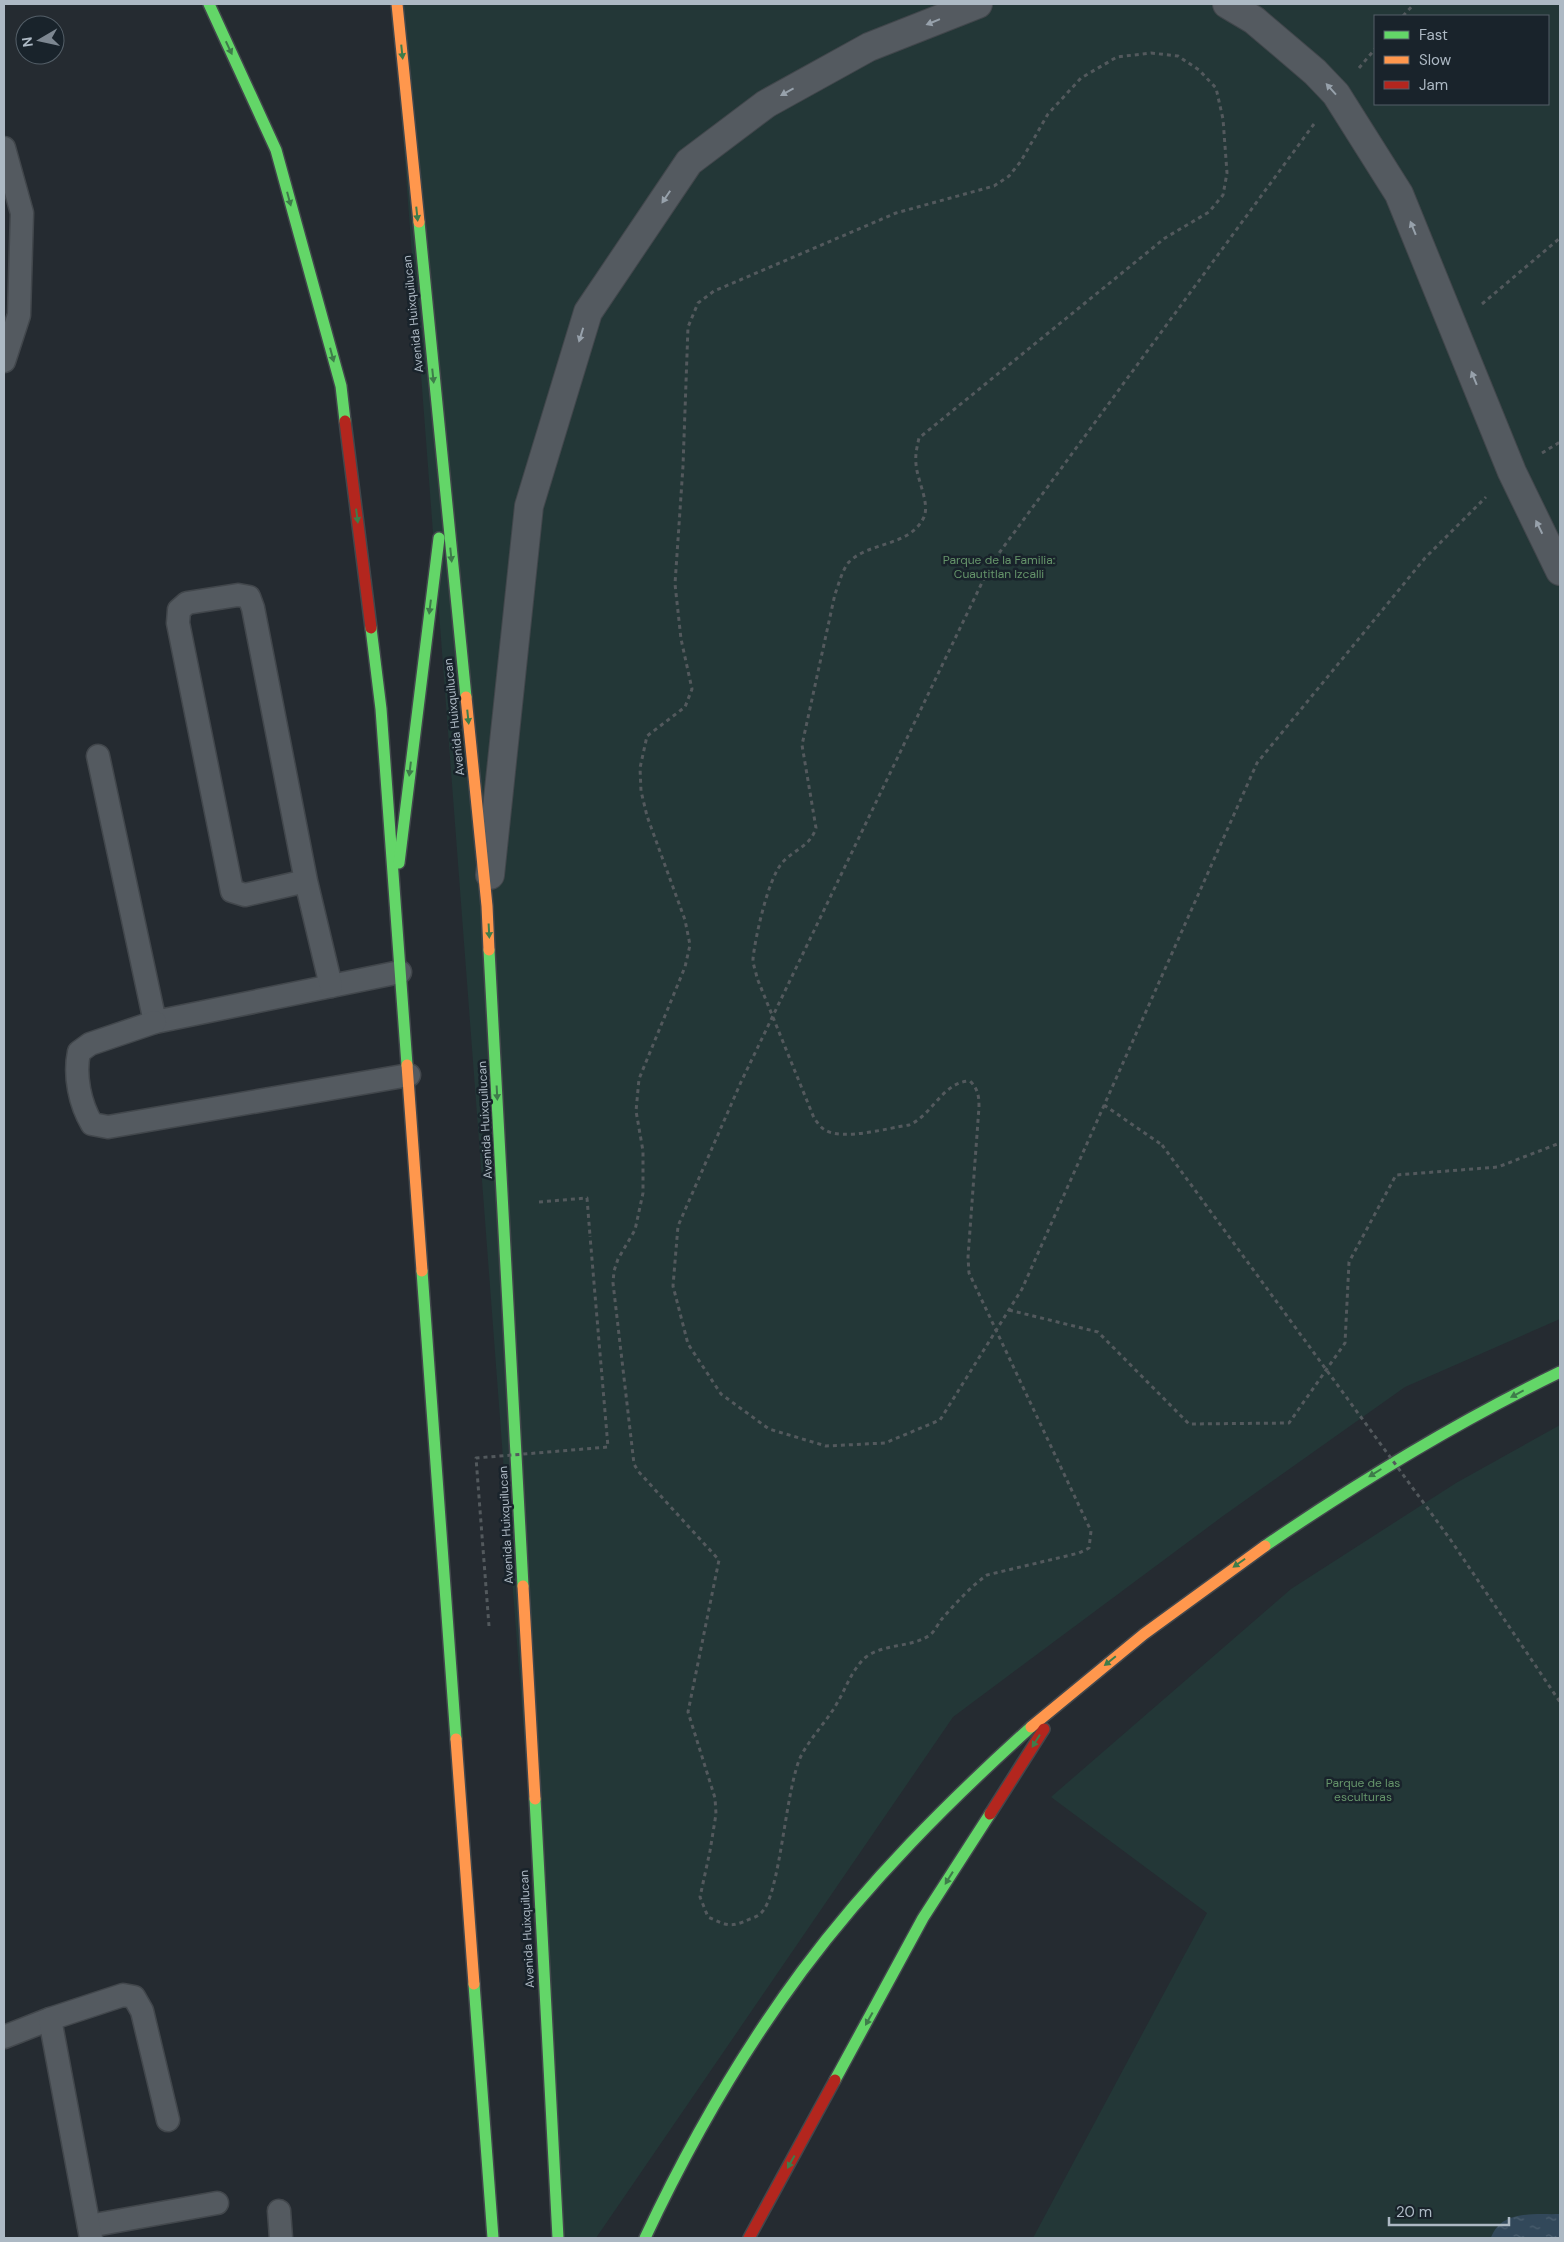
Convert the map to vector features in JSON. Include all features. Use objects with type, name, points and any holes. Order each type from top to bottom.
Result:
[{"type":"main road","points":[[209,4],[276,150],[341,386],[381,710],[493,2238]]},
{"type":"main road","name":"Avenida Huixquilucan","points":[[397,4],[444,490],[488,906],[558,2238]]},
{"type":"main road","points":[[395,896],[444,490]]},
{"type":"main road","points":[[645,2238],[672,2180],[725,2085],[780,2002],[830,1936],[877,1880],[936,1818],[999,1757],[1062,1700],[1214,1580],[1374,1474],[1456,1426],[1560,1372]]},
{"type":"main road","points":[[749,2238],[924,1918],[1062,1700]]},
{"type":"street","points":[[488,906],[529,506],[588,312],[689,162],[766,104],[843,61],[869,47],[978,4]]},
{"type":"street","points":[[1227,4],[1254,20],[1315,72],[1336,94],[1400,194],[1512,472],[1560,571]]},
{"type":"lane","points":[[4,148],[22,213],[19,315],[4,361]]},
{"type":"lane","points":[[306,881],[245,895],[232,891],[178,623],[179,610],[187,603],[238,595],[249,597],[255,618],[306,881],[331,986]]},
{"type":"lane","points":[[98,756],[155,1022]]},
{"type":"lane","points":[[400,972],[155,1022],[90,1044],[79,1052],[76,1067],[84,1111],[92,1124],[108,1127],[409,1075]]},
{"type":"lane","points":[[4,2037],[50,2019],[123,1995],[134,1997],[142,2012],[168,2120]]},
{"type":"lane","points":[[50,2019],[90,2232],[217,2203]]},
{"type":"lane","points":[[279,2210],[281,2238]]},
{"type":"path","points":[[1404,15],[1414,4]]},
{"type":"path","points":[[1374,50],[1336,94],[991,564],[741,1082],[678,1226],[673,1286],[688,1344],[721,1394],[769,1429],[826,1446],[885,1443],[940,1420],[1022,1289],[1257,764],[1425,558],[1512,472],[1560,442]]},
{"type":"path","points":[[1151,52],[1178,56],[1199,70],[1216,88],[1223,119],[1227,173],[1223,195],[1209,212],[1165,238],[919,438],[915,453],[926,510],[923,519],[905,537],[863,553],[849,562],[841,576],[835,594],[802,745],[816,828],[812,838],[780,864],[773,876],[756,937],[753,962],[772,1017],[814,1118],[825,1130],[840,1134],[909,1125],[916,1122],[950,1086],[960,1081],[970,1081],[976,1086],[979,1095],[979,1107],[968,1257],[969,1273],[1091,1532],[1089,1548],[1079,1553],[987,1575],[976,1583],[930,1634],[908,1643],[886,1647],[866,1657],[848,1680],[837,1704],[811,1738],[800,1757],[794,1776],[770,1897],[761,1914],[736,1926],[725,1925],[708,1917],[700,1897],[716,1814],[715,1798],[688,1712],[720,1560],[634,1464],[613,1283],[618,1259],[635,1230],[643,1194],[642,1151],[636,1111],[639,1079],[685,967],[690,945],[685,920],[648,816],[642,790],[640,768],[647,736],[685,707],[692,689],[678,621],[675,584],[683,466],[688,327],[698,304],[714,291],[896,213],[994,186],[1009,176],[1021,162],[1048,114],[1081,78],[1117,57],[1151,52]]},
{"type":"path","points":[[1454,328],[1560,238]]},
{"type":"path","points":[[1104,1105],[1162,1145],[1450,1539],[1560,1702]]},
{"type":"path","points":[[1009,1310],[1098,1332],[1189,1424],[1290,1423],[1345,1343],[1348,1262],[1396,1175],[1498,1167],[1560,1144]]},
{"type":"path","points":[[489,1626],[476,1458],[608,1447],[587,1198],[503,1205]]},
{"type":"green space","name":"Parque de la Familia: Cuautitlan Izcalli","points":[[393,4],[1560,4],[1560,1319],[1405,1387],[1223,1516],[953,1717],[596,2238],[562,2238]]},
{"type":"green space","name":"Parque de las esculturas","points":[[1560,1425],[1560,2238],[1033,2238],[1207,1913],[1051,1797],[1291,1589],[1456,1483]]},
{"type":"water","points":[[1530,2214],[1560,2214],[1560,2238],[1491,2238],[1502,2222],[1511,2218]]},
{"type":"traffic: fast","points":[[209,4],[276,150],[341,386],[345,421]]},
{"type":"traffic: fast","points":[[419,222],[466,697]]},
{"type":"traffic: fast","points":[[399,863],[439,538]]},
{"type":"traffic: fast","points":[[371,628],[381,709],[407,1065]]},
{"type":"traffic: fast","points":[[489,950],[523,1586]]},
{"type":"traffic: fast","points":[[422,1271],[456,1739]]},
{"type":"traffic: fast","points":[[1265,1546],[1337,1498],[1410,1453],[1484,1411],[1560,1372]]},
{"type":"traffic: fast","points":[[645,2238],[679,2168],[717,2101],[758,2035],[802,1971],[854,1905],[910,1843],[1031,1727]]},
{"type":"traffic: fast","points":[[535,1799],[558,2238]]},
{"type":"traffic: fast","points":[[835,2080],[923,1918],[990,1814]]},
{"type":"traffic: fast","points":[[474,1984],[493,2238]]},
{"type":"traffic: slow","points":[[397,4],[419,222]]},
{"type":"traffic: slow","points":[[466,697],[487,906],[489,950]]},
{"type":"traffic: slow","points":[[407,1065],[422,1271]]},
{"type":"traffic: slow","points":[[1031,1727],[1144,1634],[1265,1546]]},
{"type":"traffic: slow","points":[[523,1586],[535,1799]]},
{"type":"traffic: slow","points":[[456,1739],[474,1984]]},
{"type":"traffic: jam","points":[[345,421],[371,628]]},
{"type":"traffic: jam","points":[[990,1814],[1044,1729]]},
{"type":"traffic: jam","points":[[749,2238],[835,2080]]}]
